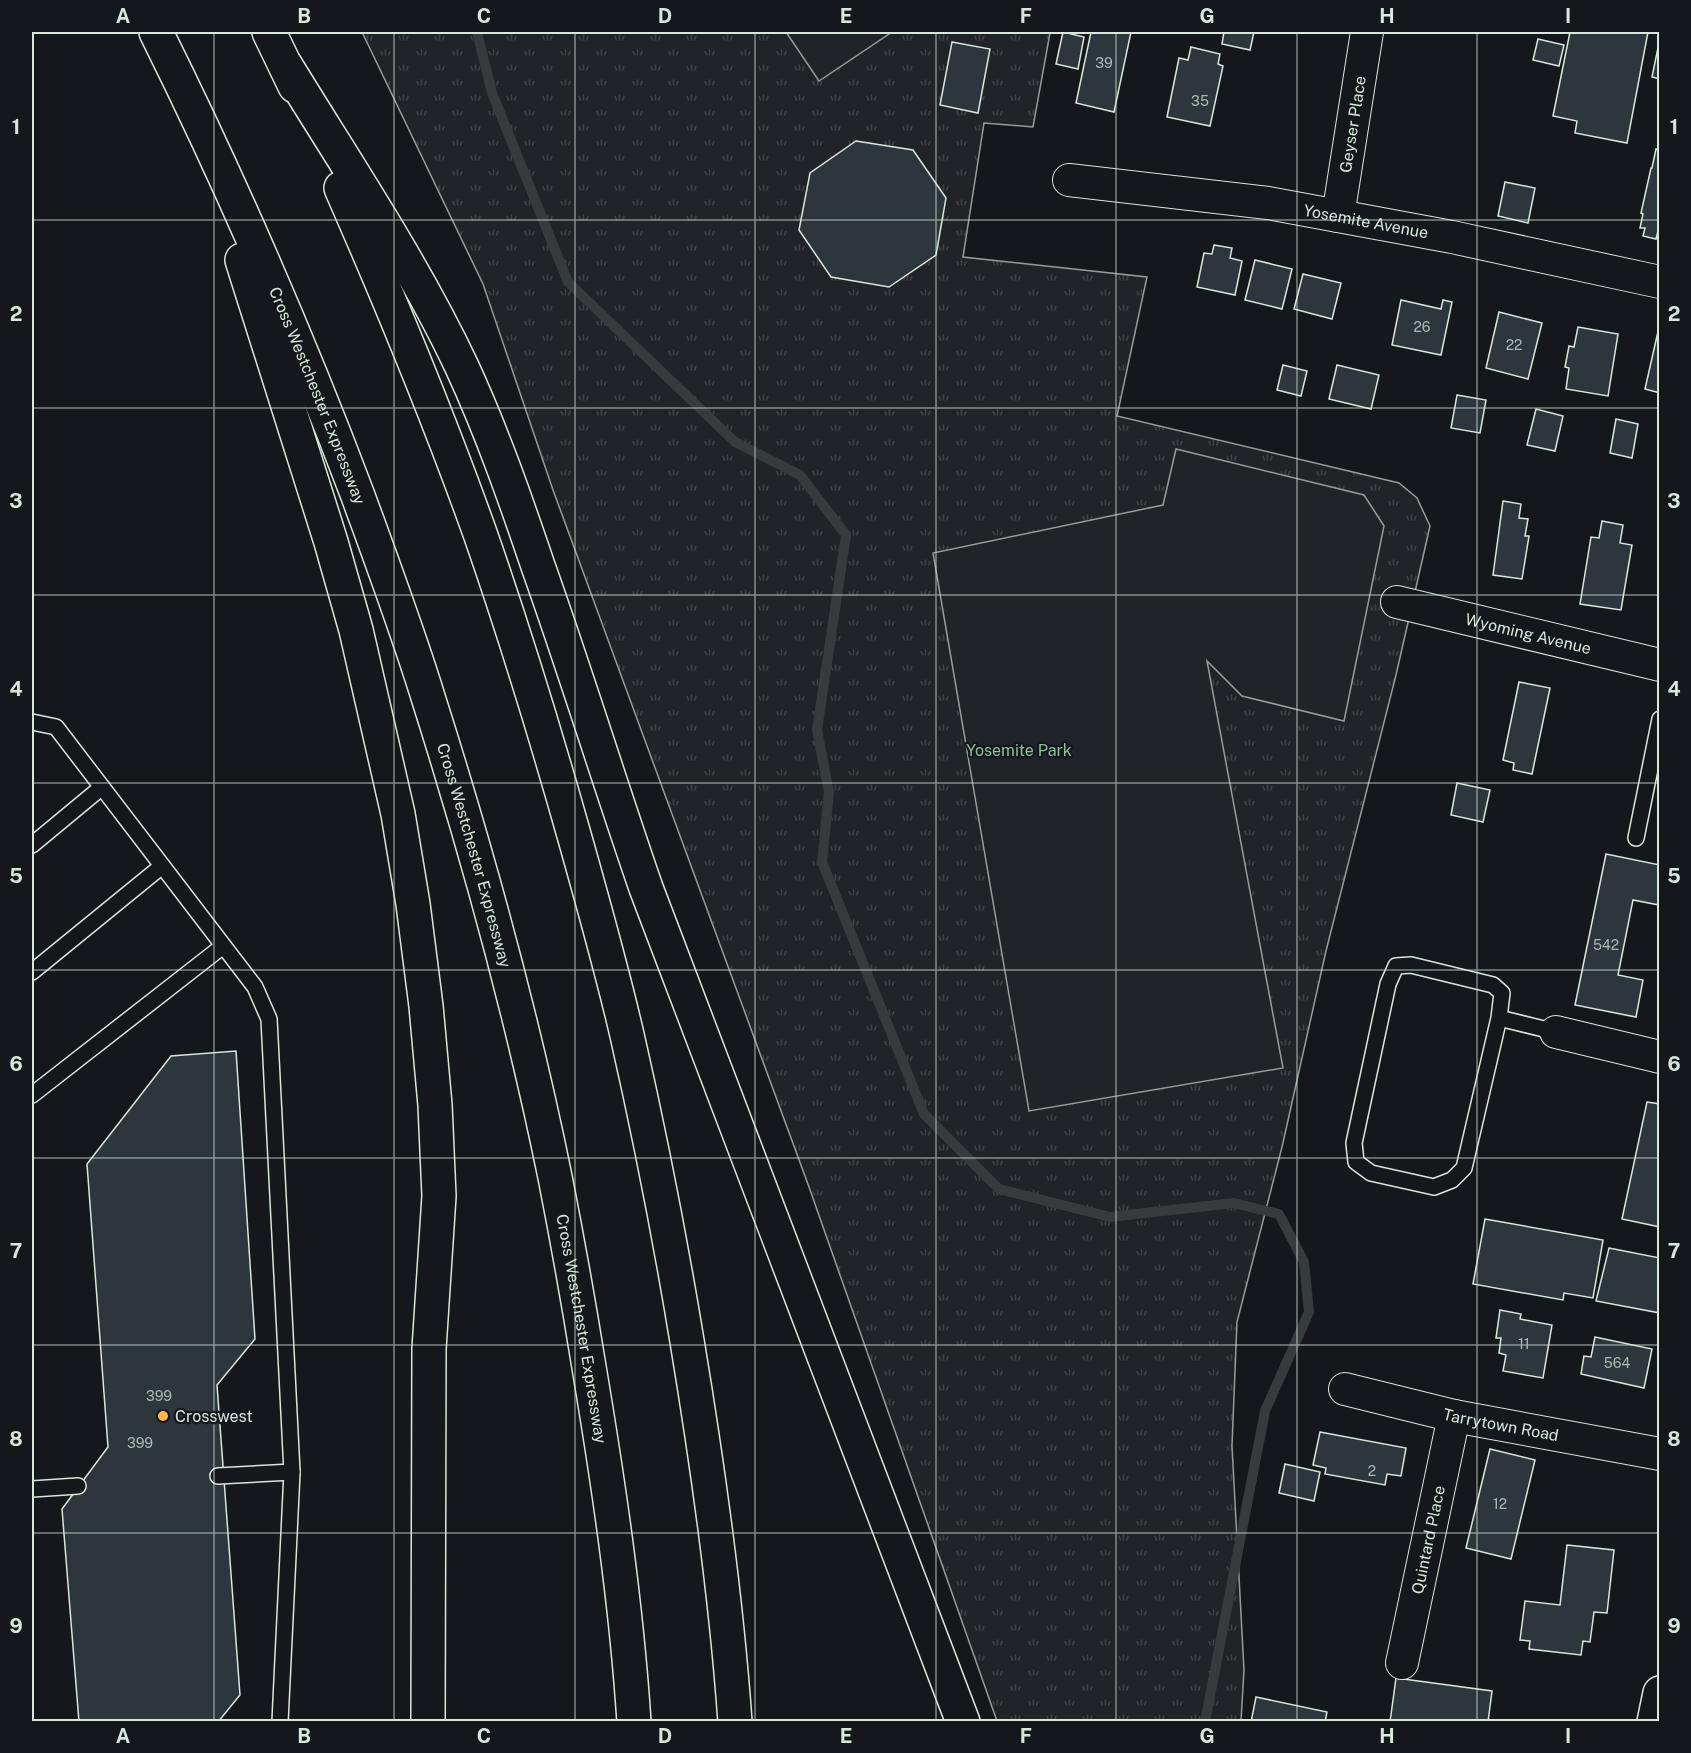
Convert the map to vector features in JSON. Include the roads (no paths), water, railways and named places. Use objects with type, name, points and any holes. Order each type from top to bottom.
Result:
[{"type":"main road","name":"Cross Westchester Expressway","points":[[156,32],[195,109],[296,336],[381,557],[427,694],[497,932],[528,1054],[555,1176],[578,1300],[619,1565],[634,1722]]},
{"type":"main road","points":[[269,32],[389,298],[480,534],[523,663],[594,906],[629,1043],[654,1156],[677,1282],[700,1421],[718,1552],[735,1722]]},
{"type":"main road","points":[[286,66],[420,288],[461,366],[499,451],[646,888],[963,1722]]},
{"type":"main road","points":[[195,109],[357,630],[398,814],[413,904],[426,1006],[435,1106],[439,1196],[429,1349],[428,1722]]},
{"type":"main road","points":[[1654,1722],[1659,1693]]},
{"type":"street","name":"Geyser Place","points":[[1338,216],[1367,32]]},
{"type":"street","name":"Yosemite Avenue","points":[[1069,180],[1269,203],[1452,237],[1659,282]]},
{"type":"street","name":"Wyoming Avenue","points":[[1397,602],[1659,665]]},
{"type":"street","points":[[1556,1032],[1659,1057]]},
{"type":"street","name":"Tarrytown Road","points":[[1346,1389],[1454,1416],[1659,1454]]},
{"type":"street","name":"Quintard Place","points":[[1402,1663],[1454,1416]]},
{"type":"lane","points":[[1636,838],[1659,719]]},
{"type":"lane","points":[[32,722],[56,727],[255,987],[269,1018],[292,1472],[280,1722]]},
{"type":"lane","points":[[32,844],[102,787]]},
{"type":"lane","points":[[32,972],[162,866]]},
{"type":"lane","points":[[32,1095],[222,946]]},
{"type":"lane","points":[[1411,965],[1493,985],[1502,993],[1499,1018],[1464,1168],[1452,1180],[1434,1187],[1371,1173],[1356,1162],[1354,1143],[1388,984],[1395,966],[1411,965]]},
{"type":"lane","points":[[1499,1018],[1556,1032]]},
{"type":"lane","points":[[218,1476],[292,1472]]},
{"type":"lane","points":[[32,1489],[78,1486]]},
{"type":"waterway","points":[[477,32],[492,93],[568,282],[735,442],[800,475],[846,535],[817,730],[829,792],[822,862],[924,1114],[999,1189],[1110,1217],[1234,1203],[1279,1214],[1304,1262],[1309,1312],[1265,1411],[1205,1722]]},
{"type":"place","name":"Crosswest","points":[[163,1416]]},
{"type":"park label","name":"Yosemite Park","points":[[1019,750]]}]
